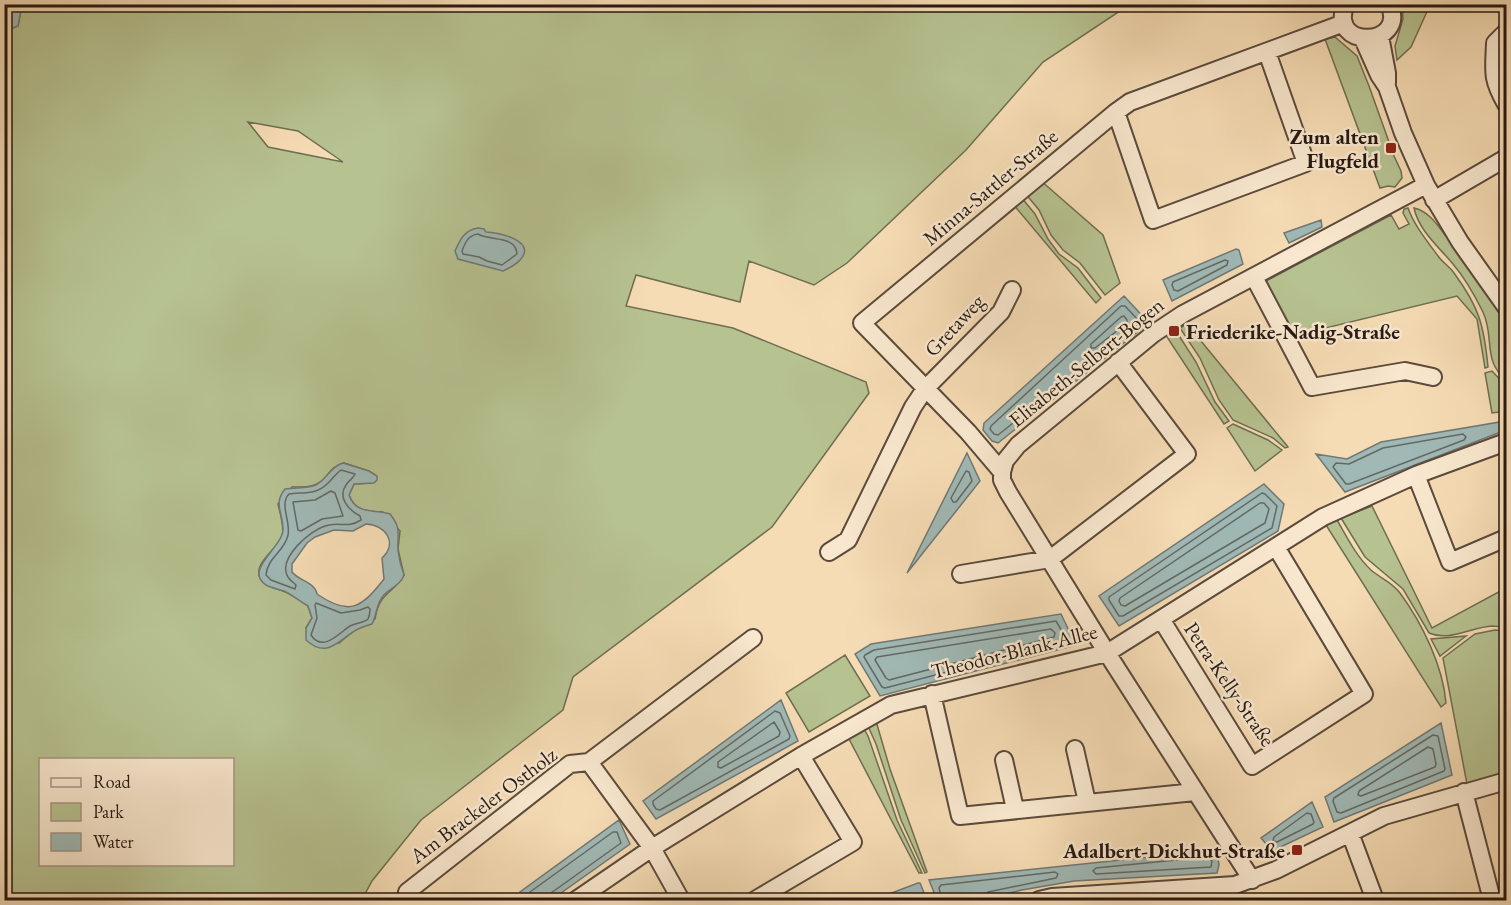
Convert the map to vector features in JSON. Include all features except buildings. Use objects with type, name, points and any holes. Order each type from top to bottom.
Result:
[{"type":"street","points":[[1346,4],[1344,23],[1349,31],[1363,39],[1380,36],[1390,25],[1389,4]]},
{"type":"street","name":"Minna-Sattler-Straße","points":[[1002,472],[968,432],[862,323],[1130,102],[1344,23]]},
{"type":"street","points":[[1506,32],[1495,43],[1494,79],[1495,86],[1506,104]]},
{"type":"street","points":[[1380,36],[1388,73],[1387,87]]},
{"type":"street","points":[[1363,39],[1387,87],[1403,133],[1430,192],[1460,242],[1506,307]]},
{"type":"street","points":[[1116,112],[1153,220],[1306,163],[1267,52]]},
{"type":"street","points":[[1430,192],[1506,158]]},
{"type":"street","name":"Elisabeth-Selbert-Bogen","points":[[1002,472],[1005,461],[1018,445],[1118,362],[1177,317],[1430,192]]},
{"type":"street","points":[[1254,277],[1312,387],[1405,371],[1433,377]]},
{"type":"street","name":"Gretaweg","points":[[829,552],[848,540],[925,388],[1000,312],[1012,290]]},
{"type":"street","points":[[961,574],[1050,560],[1186,454],[1118,362]]},
{"type":"street","name":"Theodor-Blank-Allee","points":[[576,900],[652,848],[801,756],[891,705],[1107,653],[1323,517],[1416,475],[1506,442]]},
{"type":"street","points":[[1002,472],[1002,480],[1008,492],[1107,653],[1252,880]]},
{"type":"street","points":[[1416,475],[1450,562],[1506,538]]},
{"type":"street","name":"Petra-Kelly-Straße","points":[[1161,619],[1252,766],[1364,694],[1276,547]]},
{"type":"street","name":"Am Brackeler Ostholz","points":[[407,892],[570,764],[589,762],[753,638]]},
{"type":"street","points":[[932,694],[960,816],[1195,792]]},
{"type":"street","points":[[1075,749],[1087,802]]},
{"type":"street","points":[[755,900],[853,842],[801,756]]},
{"type":"street","points":[[1004,760],[1015,810]]},
{"type":"street","name":"Am Brackeler Ostholz","points":[[589,762],[652,848]]},
{"type":"street","points":[[1039,900],[1052,897],[1125,896],[1218,887],[1252,880],[1399,810],[1506,781]]},
{"type":"street","points":[[1464,792],[1492,900]]},
{"type":"street","points":[[1350,833],[1375,900]]},
{"type":"street","points":[[652,848],[681,900]]},
{"type":"green space","points":[[22,4],[1129,5],[1043,62],[966,150],[847,263],[814,285],[749,261],[740,302],[636,275],[626,306],[733,328],[866,382],[869,393],[772,527],[573,677],[563,710],[421,820],[372,881],[365,894],[367,900],[5,900],[4,31],[18,26]],"holes":[[[248,122],[298,131],[343,162],[268,147]],[[344,463],[369,471],[370,483],[354,484],[349,495],[362,510],[383,512],[400,531],[398,549],[404,575],[383,598],[375,619],[353,631],[339,643],[306,628],[312,618],[308,606],[288,593],[267,585],[262,581],[259,569],[282,537],[283,525],[278,504],[292,487],[318,484],[333,469]]]},
{"type":"green space","points":[[1402,5],[1430,5],[1411,47],[1397,60],[1395,46],[1403,19]]},
{"type":"green space","points":[[1335,37],[1357,56],[1369,86],[1401,171],[1402,178],[1395,187],[1380,188],[1325,39]]},
{"type":"green space","points":[[1040,180],[1103,235],[1120,283],[1105,295],[1080,263],[1063,250],[1051,235],[1039,210],[1025,193]]},
{"type":"green space","points":[[1021,197],[1035,214],[1059,254],[1078,268],[1101,298],[1096,303],[1013,204]]},
{"type":"green space","points":[[1408,208],[1421,233],[1454,273],[1475,307],[1485,339],[1488,367],[1485,368],[1477,319],[1457,296],[1293,336],[1264,282],[1391,215],[1399,229],[1409,224],[1403,213],[1404,209]]},
{"type":"green space","points":[[1414,208],[1428,215],[1445,235],[1449,235],[1506,320],[1506,380],[1494,365],[1491,357],[1486,322],[1477,300],[1457,269],[1420,224]]},
{"type":"green space","points":[[1187,324],[1288,447],[1285,448],[1273,438],[1233,420],[1219,400],[1200,358],[1180,328]]},
{"type":"green space","points":[[1176,331],[1196,362],[1215,402],[1229,421],[1224,424],[1167,337]]},
{"type":"green space","points":[[1492,371],[1506,386],[1506,411],[1492,413],[1485,373]]},
{"type":"green space","points":[[1233,424],[1268,440],[1282,450],[1255,471],[1227,428]]},
{"type":"green space","points":[[1372,506],[1432,628],[1506,588],[1506,627],[1484,627],[1444,636],[1429,633],[1403,589],[1365,557],[1341,518]]},
{"type":"green space","points":[[1337,520],[1361,559],[1371,570],[1397,589],[1416,618],[1441,674],[1446,703],[1441,707],[1326,525]]},
{"type":"green space","points":[[1495,630],[1506,631],[1506,774],[1467,784],[1443,658],[1475,634]]},
{"type":"green space","points":[[1466,636],[1440,656],[1431,639]]},
{"type":"green space","points":[[845,655],[870,696],[809,732],[786,693]]},
{"type":"green space","points":[[876,721],[890,769],[927,872],[925,873],[901,820],[868,726]]},
{"type":"green space","points":[[864,729],[897,820],[922,873],[919,873],[848,737]]},
{"type":"water","points":[[5,4],[22,5],[18,26],[5,31]]},
{"type":"water","points":[[1321,220],[1322,227],[1289,243],[1284,233]]},
{"type":"water","points":[[478,228],[507,236],[520,243],[524,248],[524,253],[520,260],[503,271],[458,259],[455,251],[461,239],[469,231]]},
{"type":"water","points":[[1236,249],[1239,250],[1243,264],[1172,301],[1163,280]]},
{"type":"water","points":[[1124,296],[1149,323],[998,443],[992,441],[983,430],[984,423]]},
{"type":"water","points":[[1506,421],[1506,430],[1345,492],[1316,454],[1347,459],[1381,442]]},
{"type":"water","points":[[967,453],[980,481],[907,573]]},
{"type":"water","points":[[343,463],[369,471],[377,476],[374,483],[354,484],[349,495],[356,506],[390,514],[394,519],[398,528],[398,551],[404,575],[400,582],[381,599],[372,624],[357,629],[331,647],[319,648],[306,640],[306,628],[312,618],[308,606],[284,591],[266,585],[260,579],[259,572],[282,536],[283,523],[279,504],[281,494],[285,489],[316,485]],"holes":[[[366,524],[373,525],[388,536],[389,546],[382,558],[384,579],[362,602],[347,607],[328,601],[317,594],[310,584],[292,572],[292,564],[307,543],[315,537],[334,530],[353,531]]]},
{"type":"water","points":[[1264,484],[1284,504],[1278,531],[1119,626],[1099,596]]},
{"type":"water","points":[[1061,614],[1076,645],[880,696],[855,654],[871,644]]},
{"type":"water","points":[[781,700],[798,741],[656,819],[643,801]]},
{"type":"water","points":[[1441,723],[1452,775],[1334,822],[1325,797]]},
{"type":"water","points":[[1312,802],[1323,827],[1272,851],[1261,838]]},
{"type":"water","points":[[619,820],[630,844],[551,900],[525,900],[520,892]]},
{"type":"water","points":[[1207,851],[1218,858],[1217,873],[1074,881],[979,900],[937,900],[929,880]]},
{"type":"water","points":[[918,883],[927,900],[873,900]]},
{"type":"place","name":"Zum alten Flugfeld","points":[[1391,148]]},
{"type":"place","name":"Friederike-Nadig-Straße","points":[[1174,331]]},
{"type":"place","name":"Adalbert-Dickhut-Straße","points":[[1297,850]]}]
